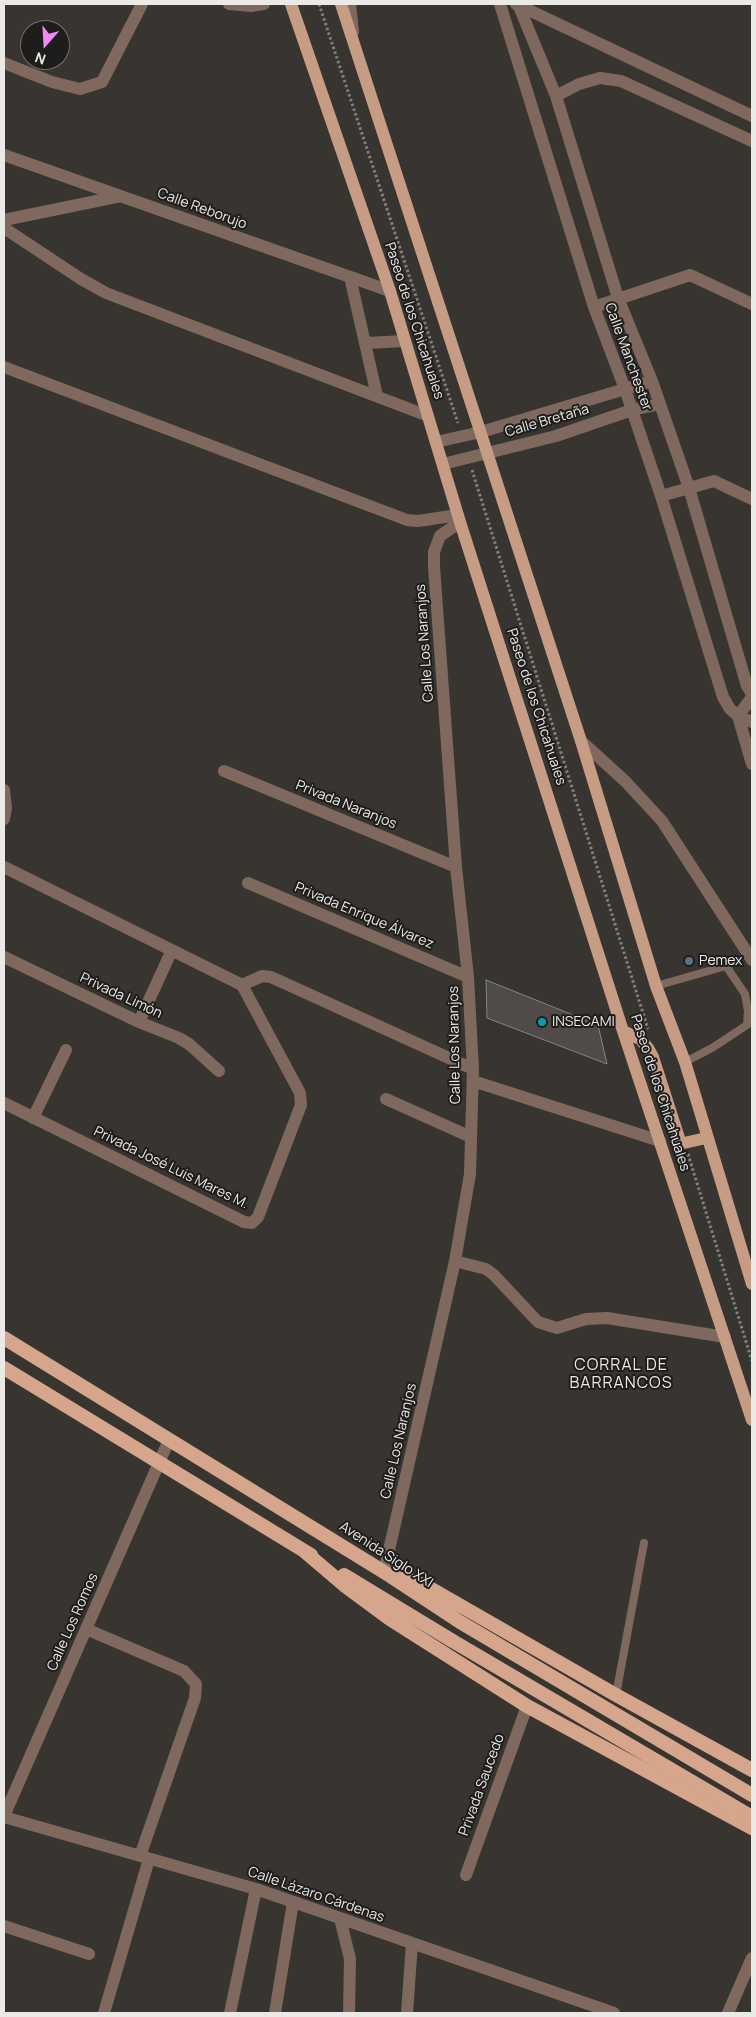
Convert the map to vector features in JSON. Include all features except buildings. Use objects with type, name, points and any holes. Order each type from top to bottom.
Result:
[{"type":"highway","name":"Avenida Siglo XXI","points":[[4,1338],[385,1573],[460,1622],[752,1795]]},
{"type":"highway","points":[[4,1368],[750,1820]]},
{"type":"highway","points":[[304,1551],[344,1586],[390,1619],[528,1706],[750,1820]]},
{"type":"highway","points":[[385,1573],[400,1575],[428,1587],[616,1695],[752,1770]]},
{"type":"main road","name":"Paseo de los Chicahuales","points":[[290,4],[390,291],[459,519],[623,1031],[752,1420]]},
{"type":"main road","points":[[341,4],[582,741],[656,986],[685,1062],[706,1138],[752,1284]]},
{"type":"main road","points":[[623,1031],[640,1039],[653,1057],[680,1141],[684,1143],[706,1138]]},
{"type":"street","points":[[4,64],[52,82],[80,89],[102,82],[142,4]]},
{"type":"street","points":[[229,4],[251,6],[264,4]]},
{"type":"street","points":[[350,4],[355,45]]},
{"type":"street","name":"Calle Manchester","points":[[500,4],[594,307],[625,389],[661,496],[723,697],[730,709],[738,716],[752,722]]},
{"type":"street","name":"Calle Manchester","points":[[517,4],[556,96],[618,298],[652,381],[689,488],[747,686],[752,696],[738,716]]},
{"type":"street","name":"Calle Manchester","points":[[517,4],[752,116]]},
{"type":"street","points":[[556,96],[579,84],[600,78],[621,81],[752,141]]},
{"type":"street","name":"Calle Reborujo","points":[[4,155],[390,291]]},
{"type":"street","points":[[4,220],[121,196]]},
{"type":"street","points":[[4,228],[81,279],[106,293],[428,416]]},
{"type":"street","points":[[594,307],[690,275],[752,304]]},
{"type":"street","points":[[350,277],[377,396]]},
{"type":"street","points":[[366,343],[405,341]]},
{"type":"street","points":[[4,367],[407,520],[459,519]]},
{"type":"street","name":"Calle Bretaña","points":[[436,442],[481,432],[652,381]]},
{"type":"street","name":"Calle Bretaña","points":[[443,464],[556,436],[632,410],[660,404]]},
{"type":"street","points":[[661,496],[714,481],[752,499]]},
{"type":"street","name":"Calle Los Naranjos","points":[[385,1573],[455,1261],[470,1174],[473,1075],[468,977],[456,867],[434,566],[434,552],[440,536],[459,519]]},
{"type":"street","points":[[738,716],[751,757]]},
{"type":"street","points":[[582,741],[626,780],[662,821],[752,960]]},
{"type":"street","name":"Privada Naranjos","points":[[224,771],[456,867]]},
{"type":"street","points":[[4,790],[6,808],[4,820]]},
{"type":"street","points":[[4,868],[242,985],[262,976],[271,978],[473,1075],[660,1141]]},
{"type":"street","name":"Privada Enrique Álvarez","points":[[248,883],[468,977]]},
{"type":"street","points":[[139,1022],[172,950]]},
{"type":"street","name":"Privada Limón","points":[[4,957],[139,1022],[179,1038],[189,1044],[219,1071]]},
{"type":"street","name":"Privada José Luis Mares M.","points":[[4,1103],[244,1222],[252,1222],[258,1217],[301,1105],[300,1093],[242,985]]},
{"type":"street","points":[[33,1118],[66,1050]]},
{"type":"street","points":[[386,1099],[472,1137]]},
{"type":"street","points":[[455,1261],[486,1269],[538,1322],[557,1328],[586,1319],[607,1318],[726,1338]]},
{"type":"street","name":"Calle Los Romos","points":[[4,1816],[169,1440]]},
{"type":"street","points":[[86,1629],[184,1671],[196,1684],[195,1698],[144,1858],[104,2013]]},
{"type":"street","name":"Privada Saucedo","points":[[466,1875],[528,1706]]},
{"type":"street","name":"Calle Lázaro Cárdenas","points":[[4,1816],[256,1890],[614,2013]]},
{"type":"street","points":[[230,2013],[256,1890]]},
{"type":"street","points":[[275,2013],[293,1902]]},
{"type":"street","points":[[340,1918],[350,1959],[350,2013]]},
{"type":"street","points":[[4,1926],[89,1954]]},
{"type":"street","points":[[407,2013],[412,1943]]},
{"type":"street","points":[[728,2013],[752,1958]]},
{"type":"lane","points":[[656,986],[726,966],[745,994],[748,1011],[747,1025],[712,1048],[685,1062]]},
{"type":"lane","points":[[616,1695],[644,1543]]},
{"type":"path","points":[[319,4],[462,436]]},
{"type":"path","points":[[467,458],[651,1038]]},
{"type":"path","points":[[684,1143],[752,1361]]},
{"type":"place","name":"Pemex","points":[[689,961]]},
{"type":"place","name":"INSECAMI","points":[[542,1022]]},
{"type":"district","name":"CORRAL DE BARRANCOS","points":[[621,1375]]}]
